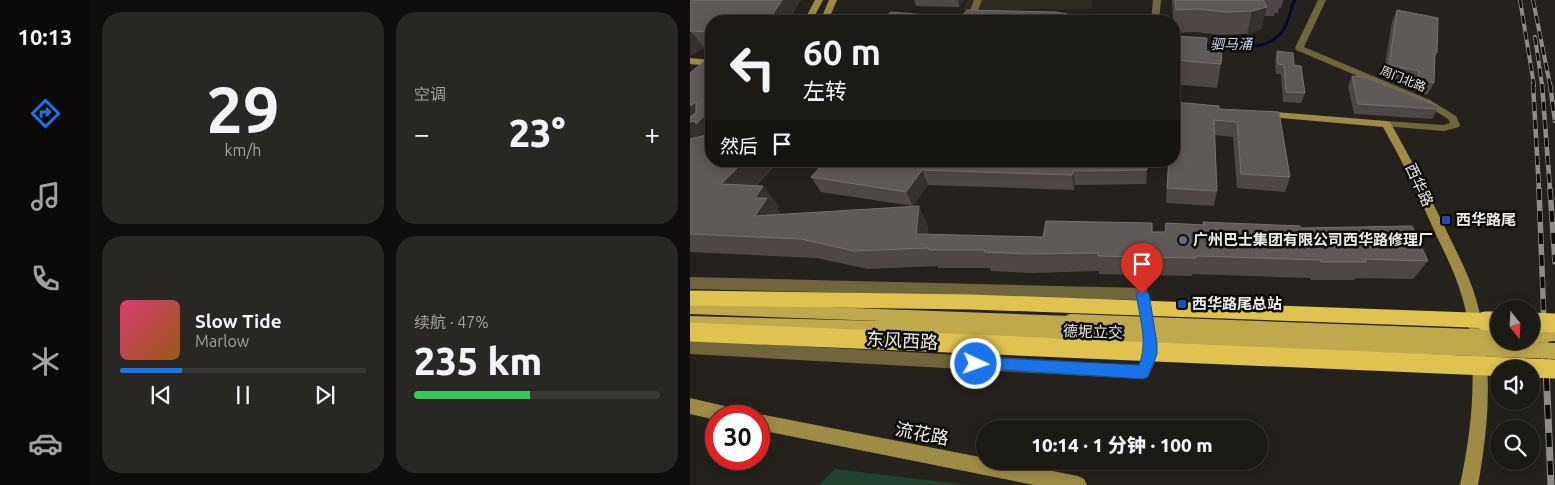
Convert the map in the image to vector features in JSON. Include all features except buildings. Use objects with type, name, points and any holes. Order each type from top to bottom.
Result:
[{"type":"highway","name":"德坭立交","points":[[690,298],[934,301],[1490,321]]},
{"type":"highway","points":[[1540,322],[1555,323]]},
{"type":"highway","name":"德坭立交","points":[[690,332],[862,341],[1555,369]]},
{"type":"main road","points":[[811,15],[819,0]]},
{"type":"main road","points":[[827,15],[833,0]]},
{"type":"main road","points":[[690,61],[705,62]]},
{"type":"main road","points":[[1251,113],[1386,124]]},
{"type":"main road","name":"西华路","points":[[1386,124],[1407,157],[1456,263],[1472,308],[1479,376],[1478,418],[1469,485]]},
{"type":"main road","points":[[690,308],[780,318]]},
{"type":"main road","points":[[690,322],[780,318]]},
{"type":"main road","name":"德坭立交","points":[[780,318],[1490,338]]},
{"type":"main road","name":"德坭立交","points":[[780,318],[1490,349]]},
{"type":"main road","points":[[1540,329],[1555,332]]},
{"type":"main road","points":[[1540,334],[1555,332]]},
{"type":"main road","points":[[1540,340],[1555,340]]},
{"type":"main road","points":[[1509,350],[1555,358]]},
{"type":"main road","name":"德坭立交","points":[[1509,350],[1555,351]]},
{"type":"main road","points":[[690,406],[705,409]]},
{"type":"main road","name":"流花路","points":[[770,424],[1078,485]]},
{"type":"street","points":[[972,15],[978,0]]},
{"type":"street","points":[[1156,15],[1157,0]]},
{"type":"street","name":"周门北路","points":[[1322,0],[1299,48],[1427,102],[1453,118],[1455,125],[1444,128],[1386,124]]},
{"type":"street","name":"东风西路","points":[[690,283],[1142,294],[1151,344],[1150,354],[1143,372],[690,347]]},
{"type":"shaded area","points":[[968,0],[1092,0],[1092,9],[963,10]]},
{"type":"green space","points":[[835,469],[968,485],[819,485]]},
{"type":"waterway","name":"驷马涌","points":[[1200,44],[1245,47],[1268,43],[1284,29],[1295,0]]},
{"type":"railway","points":[[1520,0],[1534,85]]},
{"type":"railway","points":[[1533,0],[1550,85]]},
{"type":"railway","points":[[1535,37],[1542,85]]},
{"type":"railway","points":[[1533,84],[1539,190]]},
{"type":"railway","points":[[1542,84],[1550,190]]},
{"type":"railway","points":[[1550,84],[1555,121]]},
{"type":"railway","points":[[1539,189],[1544,322]]},
{"type":"railway","points":[[1550,189],[1555,262]]},
{"type":"railway","points":[[1544,321],[1551,485]]},
{"type":"place","name":"西华路尾","points":[[1446,220]]},
{"type":"place","name":"广州巴士集团有限公司西华路修理厂","points":[[1183,240]]},
{"type":"place","name":"西华路尾总站","points":[[1182,304]]},
{"type":"route","points":[[976,364],[1143,372],[1150,354],[1151,344],[1142,294]]}]
